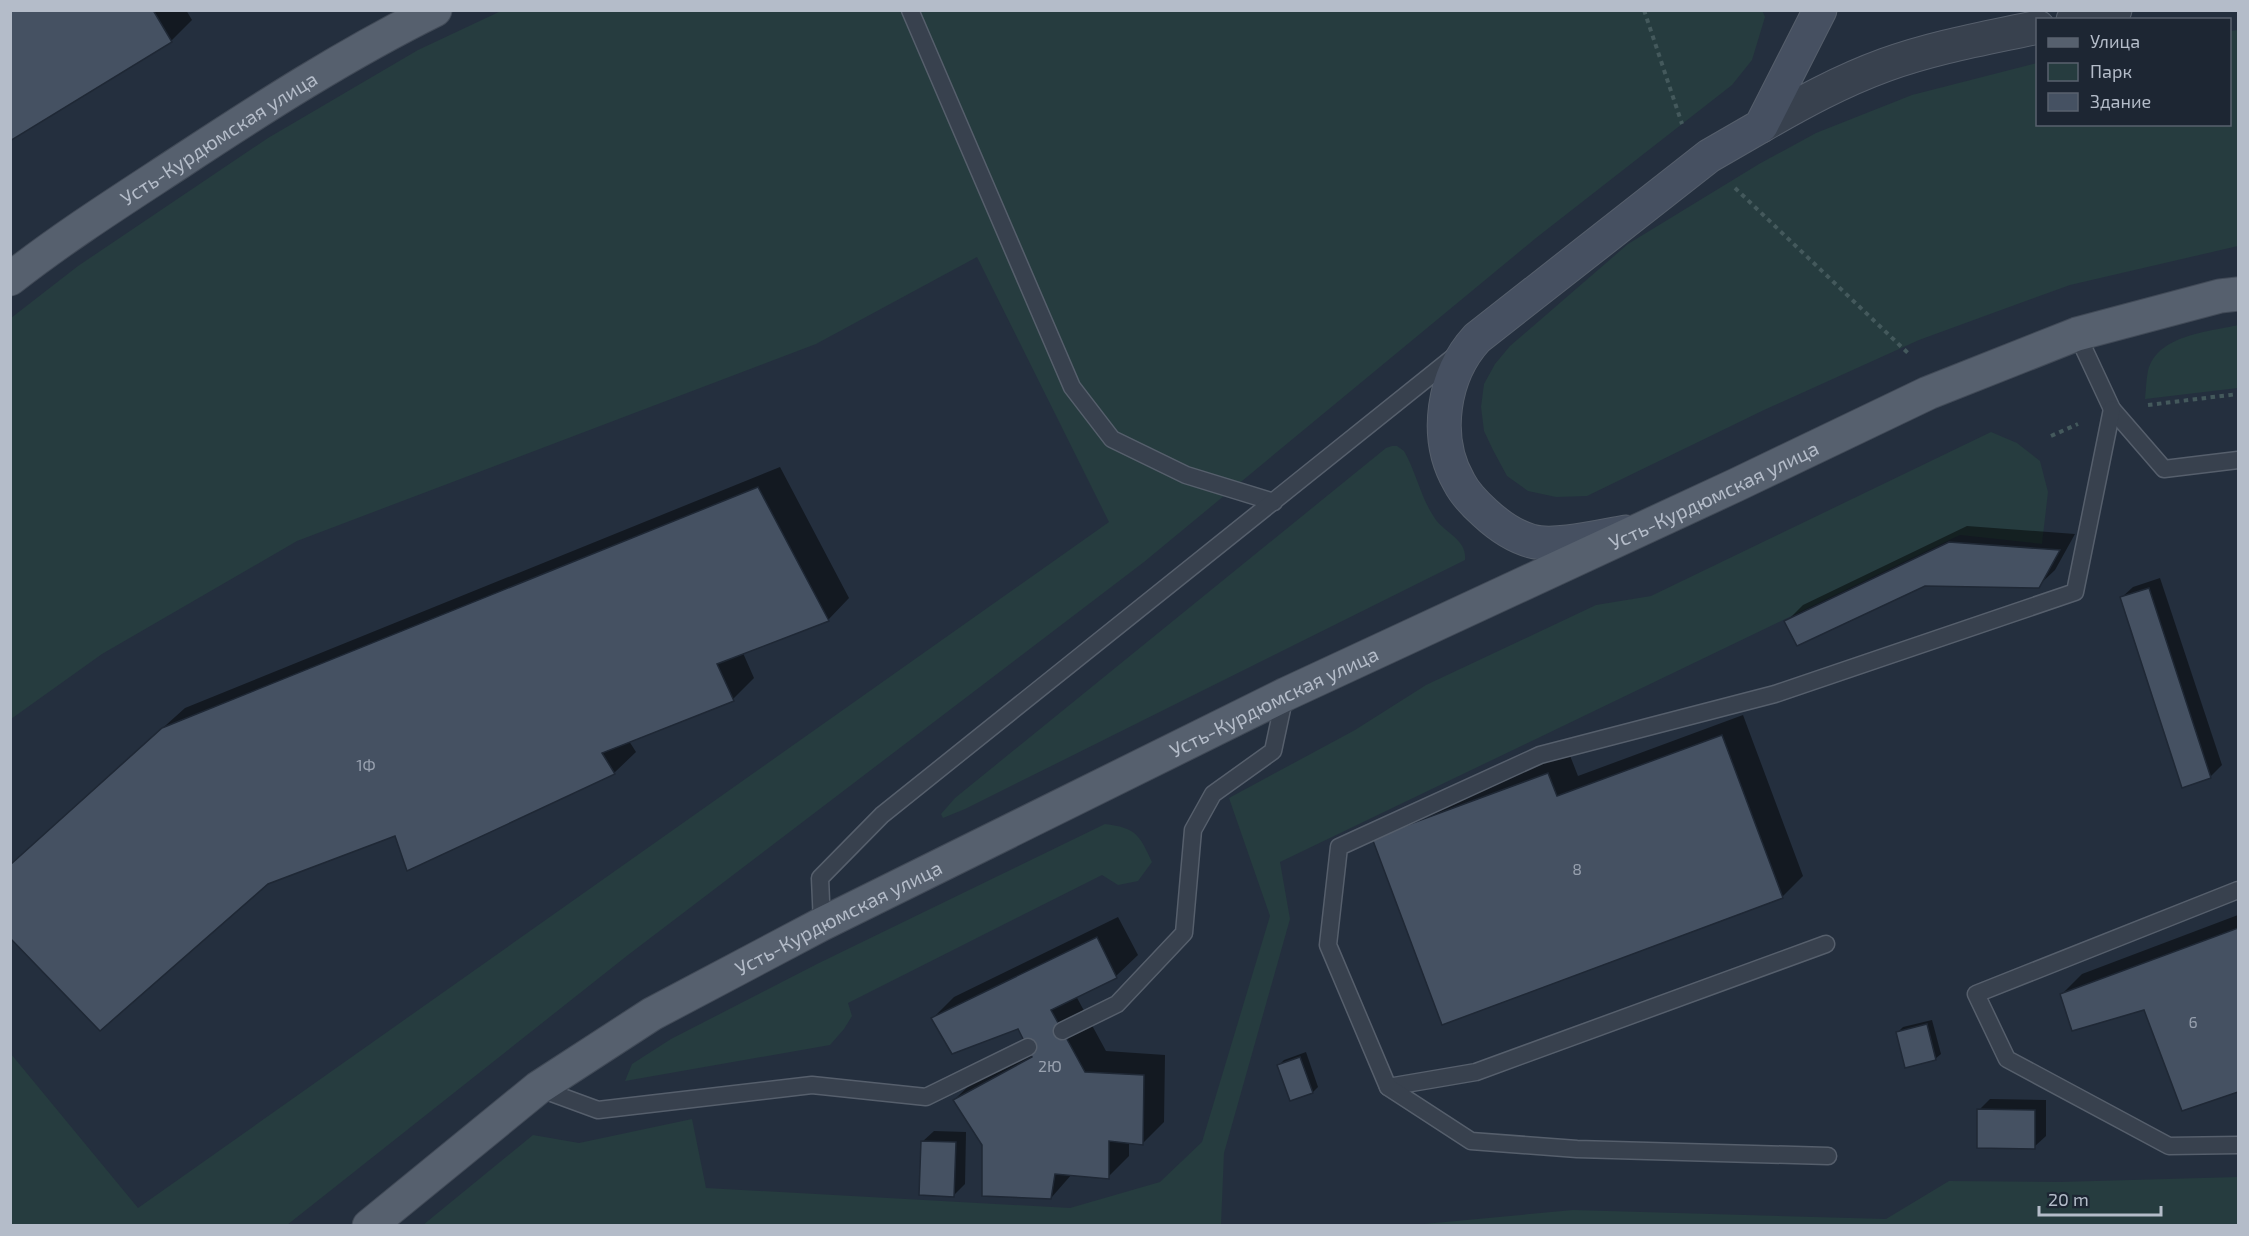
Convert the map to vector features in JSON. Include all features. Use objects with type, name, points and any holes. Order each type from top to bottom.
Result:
[{"type":"main road","name":"Усть-Курдюмская улица","points":[[10,279],[56,243],[254,113],[403,26],[435,10]]},
{"type":"main road","points":[[1640,530],[1551,543],[1534,542],[1517,537],[1502,528],[1472,500],[1458,482],[1445,440],[1447,394],[1459,362],[1477,338],[1709,156],[1761,126],[1820,10]]},
{"type":"main road","name":"Усть-Курдюмская улица","points":[[369,1226],[538,1088],[652,1014],[822,924],[1286,694],[1928,393],[2077,334],[2220,296],[2238,294]]},
{"type":"street","points":[[2081,18],[2115,10]]},
{"type":"street","points":[[1761,126],[1818,93],[1886,64],[1954,45],[2036,27]]},
{"type":"lane","points":[[910,10],[1072,387],[1112,439],[1186,475],[1274,502]]},
{"type":"lane","points":[[2077,334],[2112,409],[2164,469],[2238,460]]},
{"type":"lane","points":[[822,924],[820,878],[882,815],[1477,338]]},
{"type":"lane","points":[[1828,1156],[1577,1149],[1471,1141],[1388,1087],[1328,945],[1339,847],[1540,755],[1775,694],[2075,592],[2112,409]]},
{"type":"lane","points":[[1062,1031],[1117,1004],[1184,933],[1192,830],[1213,794],[1273,751],[1286,694]]},
{"type":"lane","points":[[2238,890],[1976,994],[2007,1059],[2169,1146],[2238,1144]]},
{"type":"lane","points":[[1388,1087],[1476,1071],[1826,944]]},
{"type":"lane","points":[[538,1088],[598,1110],[812,1085],[926,1097],[1028,1047]]},
{"type":"path","points":[[1644,10],[1682,124]]},
{"type":"path","points":[[1735,188],[1910,355]]},
{"type":"green space","points":[[1762,10],[1765,17],[1752,60],[1732,85],[1536,238],[1144,562],[628,955],[287,1225],[11,1225],[11,1054],[138,1208],[1109,522],[977,257],[816,344],[297,541],[102,654],[11,719],[11,318],[78,266],[268,138],[418,50],[501,11]]},
{"type":"green space","points":[[2238,30],[2238,246],[2070,285],[1919,340],[1764,410],[1587,496],[1556,497],[1528,491],[1507,476],[1484,431],[1481,407],[1484,384],[1495,364],[1510,346],[1628,244],[1759,164],[1816,133],[1912,95],[2036,63],[2036,126],[2231,126],[2231,31]]},
{"type":"green space","points":[[2238,325],[2238,388],[2145,399],[2148,371],[2153,359],[2162,350],[2185,337]]},
{"type":"green space","points":[[1991,432],[2017,443],[2040,461],[2048,492],[2042,544],[1960,535],[1280,862],[1290,919],[1224,1153],[1221,1225],[423,1225],[533,1135],[579,1143],[692,1119],[706,1188],[1070,1208],[1160,1182],[1202,1142],[1270,916],[1229,798],[1355,730],[1426,685],[1596,605],[1651,596]]},
{"type":"green space","points":[[1397,446],[1404,451],[1431,512],[1440,525],[1460,542],[1465,553],[1465,560],[943,818],[941,814],[955,798],[1386,448]]},
{"type":"green space","points":[[1105,824],[1130,830],[1144,845],[1152,862],[1138,881],[1118,885],[1102,875],[848,1003],[852,1016],[830,1045],[625,1081],[632,1064],[671,1039],[819,963]]},
{"type":"green space","points":[[2238,1177],[2238,1225],[1413,1225],[1573,1210],[1886,1219],[1949,1181],[2060,1182]]},
{"type":"building","points":[[10,10],[153,10],[172,42],[10,141]]},
{"type":"building","points":[[758,487],[829,621],[717,664],[734,701],[602,753],[615,774],[407,871],[395,836],[268,884],[100,1031],[10,938],[10,865],[162,728]]},
{"type":"building","points":[[1949,542],[2060,550],[2039,588],[1925,586],[1797,646],[1784,621]]},
{"type":"building","points":[[2149,588],[2211,778],[2182,788],[2120,597]]},
{"type":"building","points":[[1722,735],[1783,898],[1442,1025],[1372,838],[1548,773],[1557,796]]},
{"type":"building","points":[[2238,928],[2238,1092],[2182,1111],[2144,1010],[2072,1031],[2060,994]]},
{"type":"building","points":[[1097,937],[1117,978],[1051,1010],[1085,1072],[1144,1075],[1143,1145],[1109,1141],[1109,1179],[1055,1174],[1051,1199],[982,1196],[982,1145],[953,1100],[1032,1057],[1018,1029],[952,1054],[931,1018]]},
{"type":"building","points":[[1927,1024],[1936,1060],[1905,1068],[1896,1032]]},
{"type":"building","points":[[1300,1057],[1313,1093],[1290,1101],[1277,1065]]},
{"type":"building","points":[[1977,1109],[2035,1110],[2035,1149],[1977,1148]]},
{"type":"building","points":[[921,1141],[956,1142],[954,1197],[919,1195]]}]
